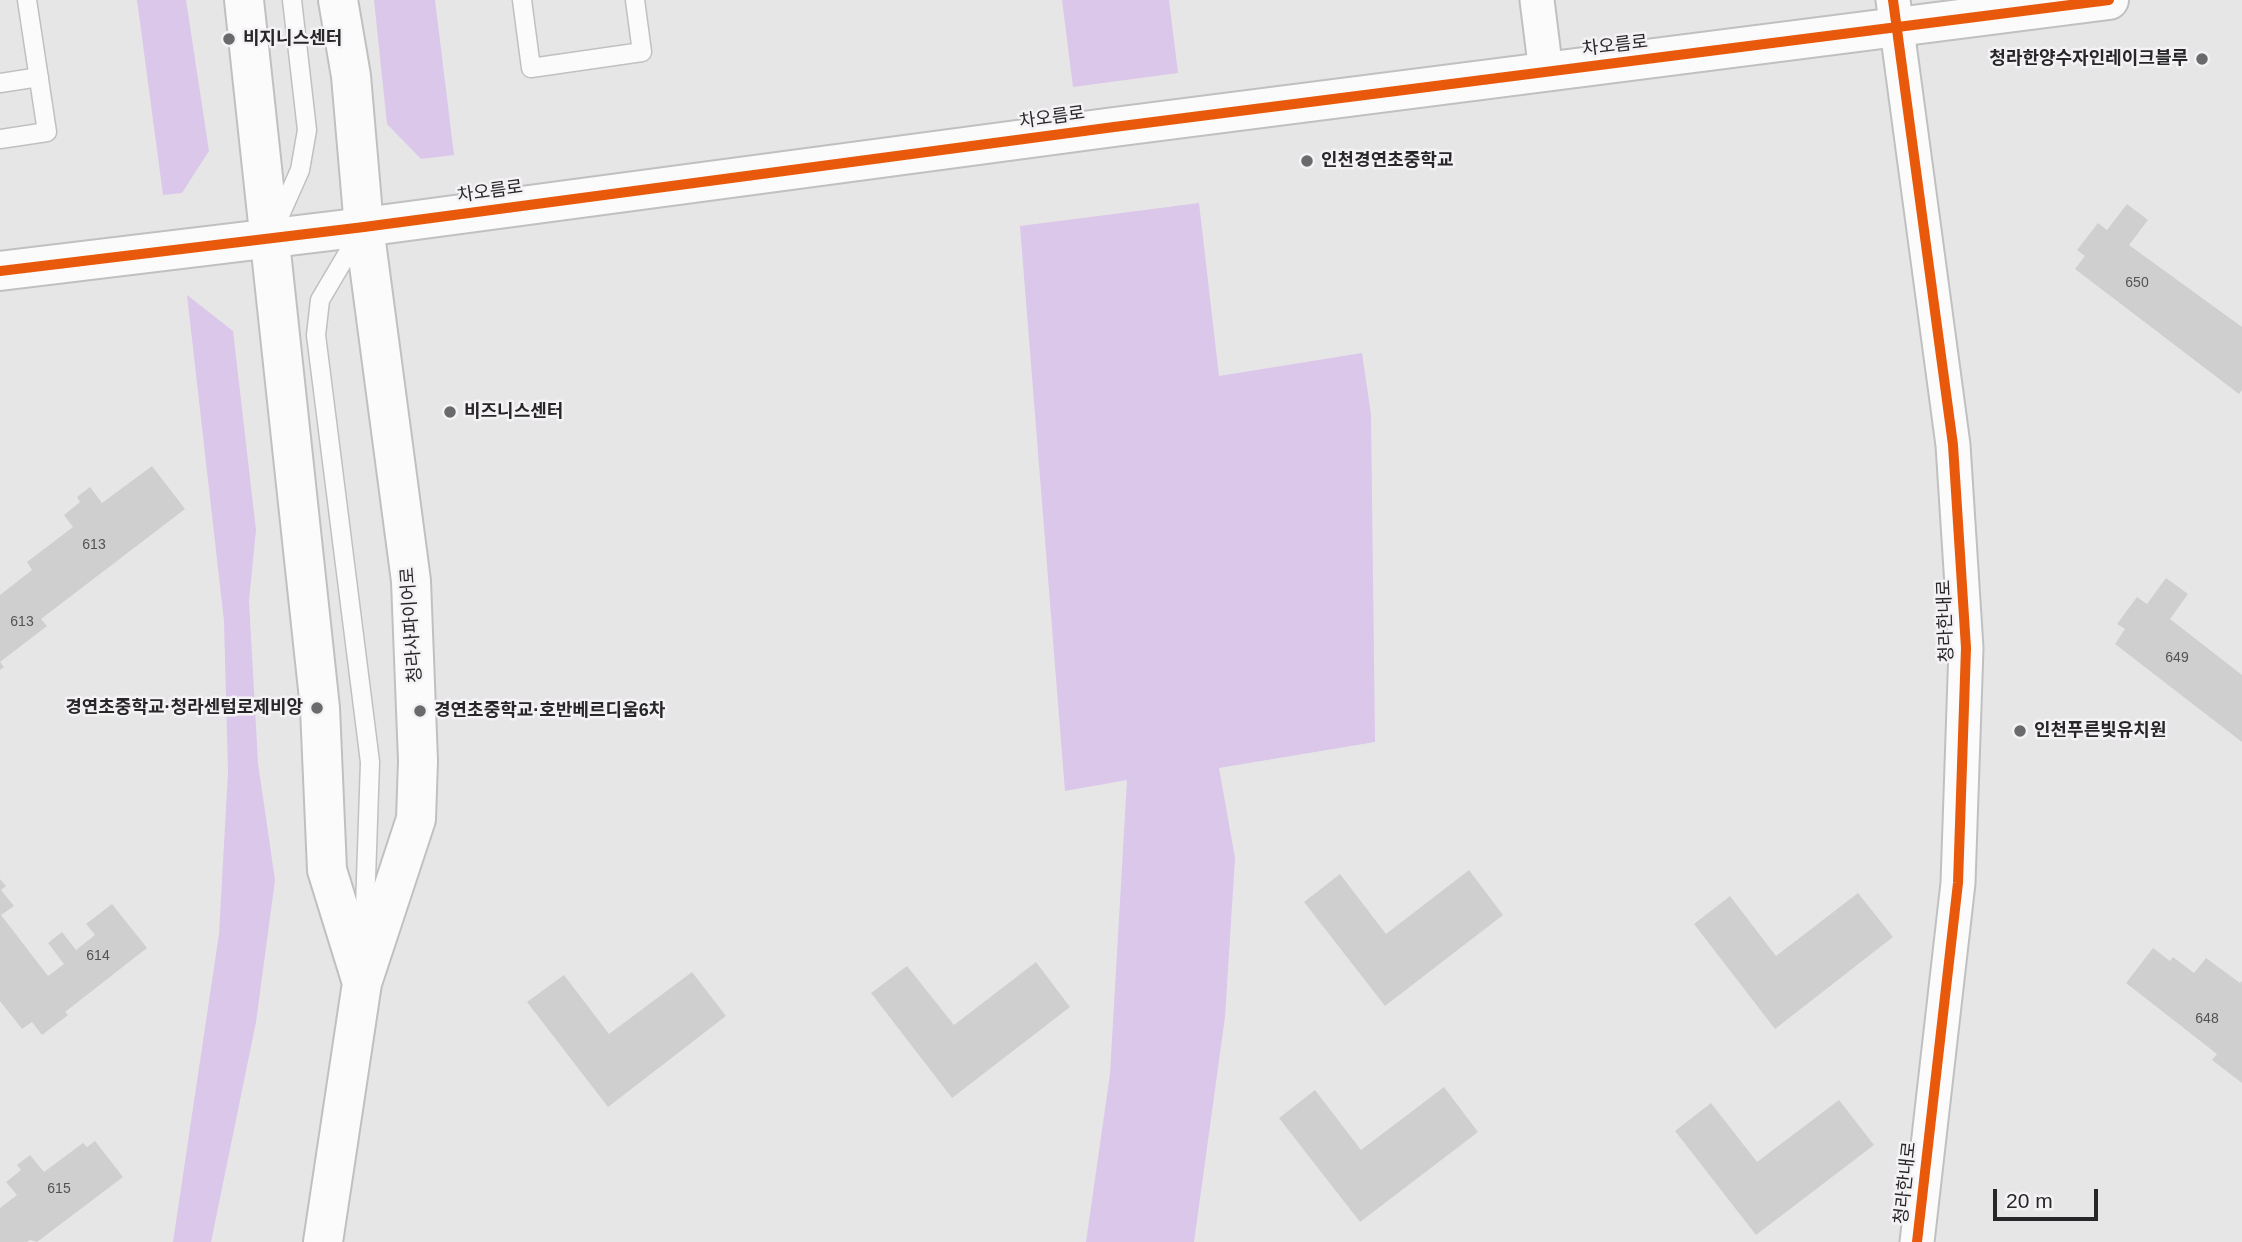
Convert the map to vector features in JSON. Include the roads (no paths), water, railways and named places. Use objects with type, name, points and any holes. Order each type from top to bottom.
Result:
[{"type":"main road","points":[[244,0],[320,708],[327,870],[362,983]]},
{"type":"main road","name":"청라사파이어로","points":[[323,1242],[362,983],[416,819],[418,761],[411,581],[364,227],[351,76],[338,0]]},
{"type":"main road","name":"차오름로","points":[[0,271],[364,227],[1546,72],[1895,14],[2109,0]]},
{"type":"street","points":[[1536,0],[1546,72]]},
{"type":"street","name":"청라한내로","points":[[1895,14],[1953,445],[1966,648],[1958,883],[1917,1242]]},
{"type":"lane","points":[[0,139],[47,132],[27,0]]},
{"type":"lane","points":[[271,237],[300,170],[307,130],[292,0]]},
{"type":"lane","points":[[522,0],[531,68],[642,52],[635,0]]},
{"type":"lane","points":[[0,83],[39,77]]},
{"type":"lane","points":[[362,983],[370,762],[316,335],[320,300],[364,227]]},
{"type":"place","name":"비지니스센터","points":[[229,39]]},
{"type":"place","name":"청라한양수자인레이크블루","points":[[2202,59]]},
{"type":"place","name":"인천경연초중학교","points":[[1307,161]]},
{"type":"place","name":"비즈니스센터","points":[[450,412]]},
{"type":"place","name":"경연초중학교·청라센텀로제비앙","points":[[317,708]]},
{"type":"place","name":"경연초중학교·호반베르디움6차","points":[[420,711]]},
{"type":"place","name":"인천푸른빛유치원","points":[[2020,731]]}]
